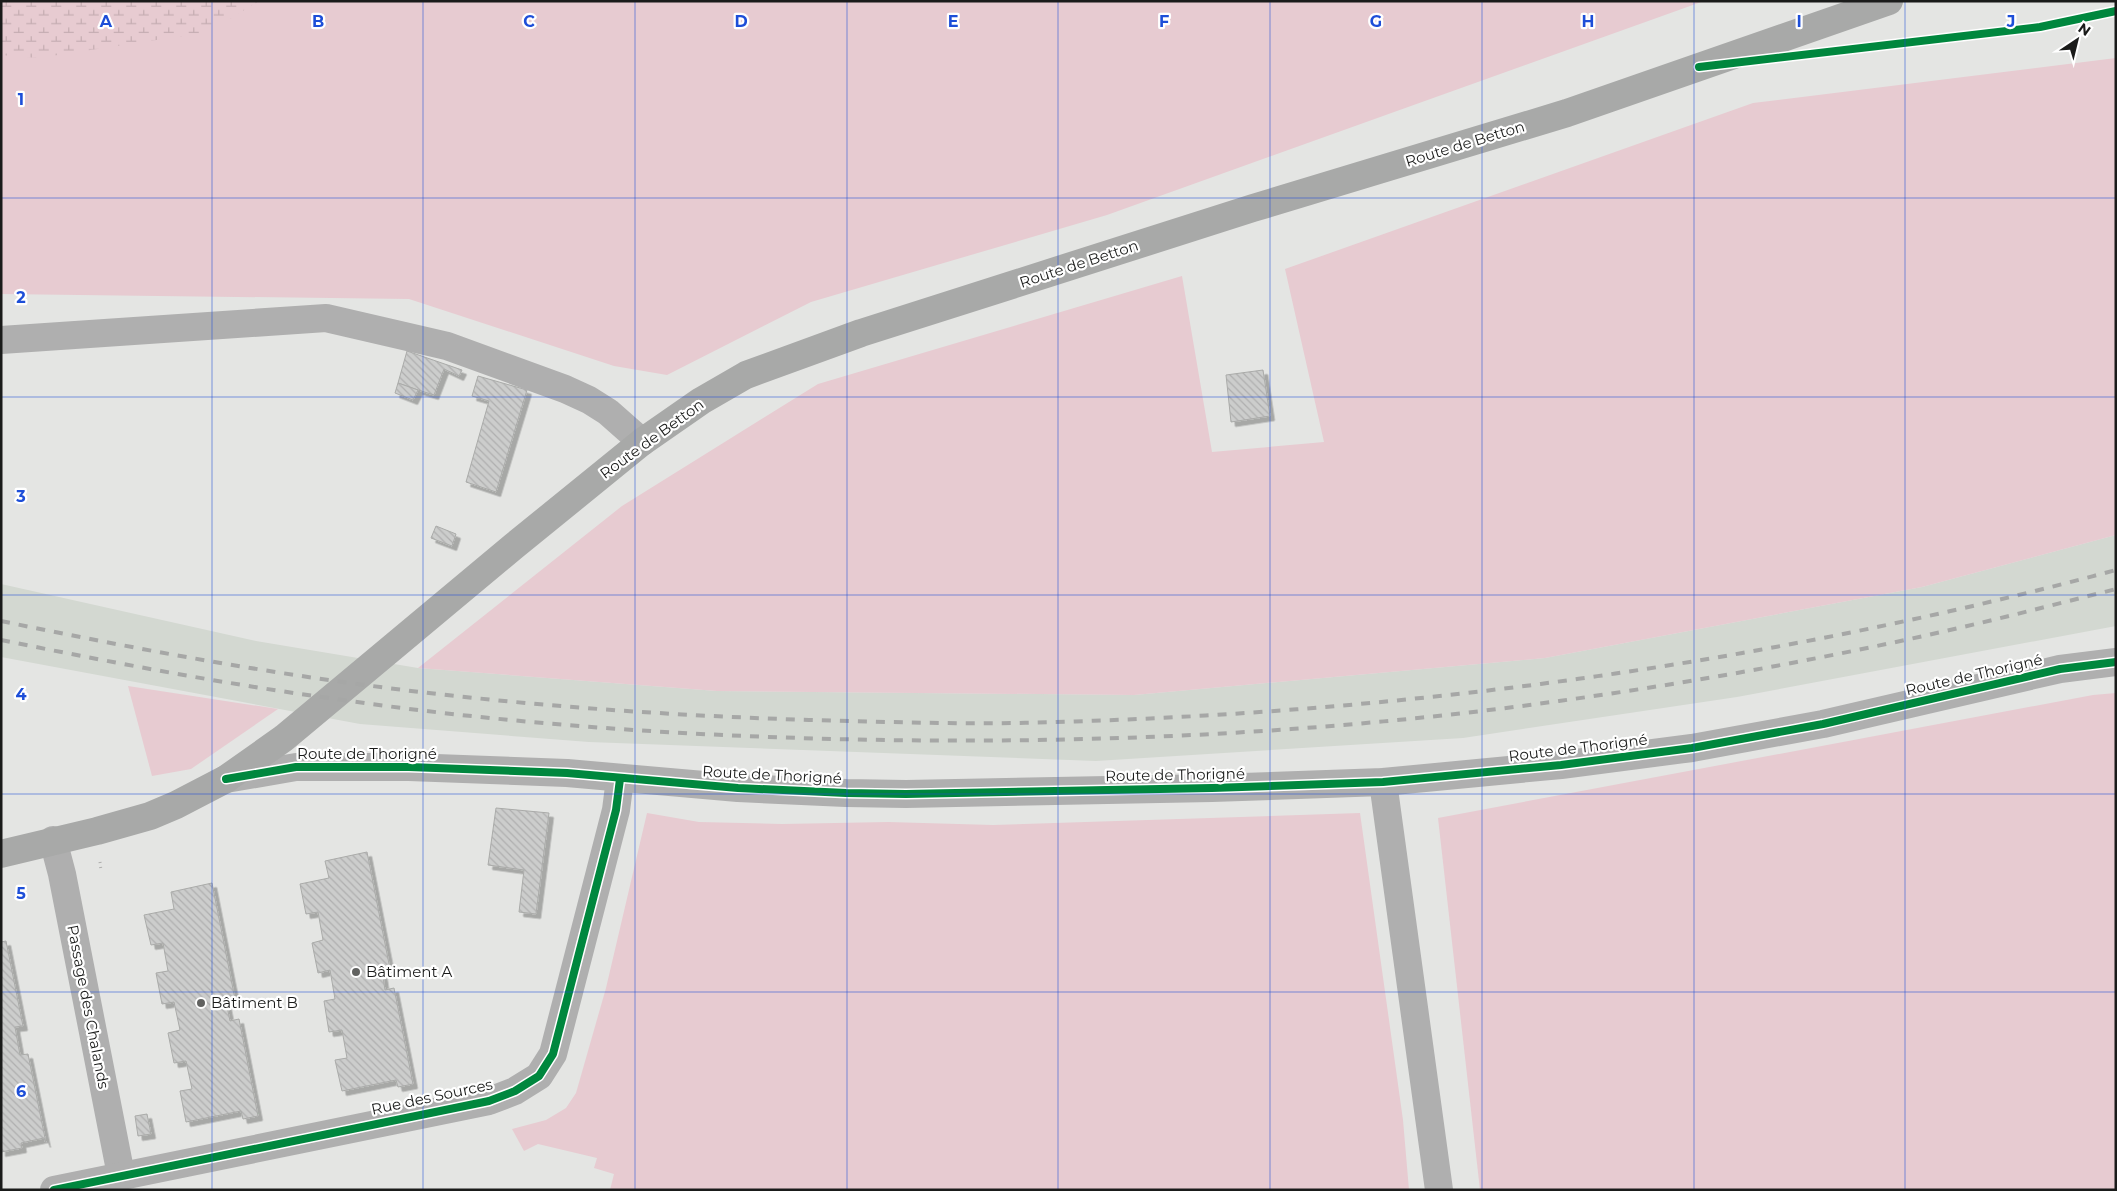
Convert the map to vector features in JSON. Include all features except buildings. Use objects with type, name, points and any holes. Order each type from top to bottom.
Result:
[{"type":"main road","name":"Route de Betton","points":[[1,854],[150,816],[226,779],[284,738],[642,442],[693,406],[746,375],[852,336],[1253,208],[1567,113],[1889,1]]},
{"type":"street","points":[[1,340],[326,318],[447,346],[565,389],[589,400],[608,412],[642,442]]},
{"type":"street","name":"Route de Thorigné","points":[[226,779],[306,767],[467,769],[567,773],[738,788],[906,794],[1175,789],[1383,782],[1561,765],[1692,748],[1823,724],[2060,669],[2116,662]]},
{"type":"street","name":"Rue des Sources","points":[[54,1190],[489,1101],[515,1090],[539,1076],[553,1054],[614,817],[620,779]]},
{"type":"street","points":[[1383,782],[1440,1190]]},
{"type":"street","name":"Passage des Chalands","points":[[53,840],[62,874],[121,1175]]},
{"type":"shaded area","points":[[2116,535],[2116,626],[1737,697],[1463,738],[1096,761],[589,742],[360,724],[1,657],[1,584],[256,641],[418,668],[717,691],[1134,695],[1545,658],[1922,587]]},
{"type":"green space","points":[[1,1],[1704,1],[1107,215],[811,302],[667,375],[614,366],[409,299],[1,294]]},
{"type":"green space","points":[[1,1],[259,1],[209,32],[38,58],[1,55]]},
{"type":"green space","points":[[2116,58],[2116,535],[1922,587],[1545,658],[1134,695],[717,691],[418,668],[622,506],[818,384],[1182,276],[1212,452],[1324,442],[1285,269],[1753,103]]},
{"type":"green space","points":[[128,686],[278,709],[191,769],[152,776]]},
{"type":"green space","points":[[2116,693],[2116,1190],[1480,1190],[1438,818],[2093,695]]},
{"type":"green space","points":[[647,813],[699,822],[782,824],[888,822],[993,825],[1360,813],[1403,1120],[1409,1190],[610,1190],[614,1174],[594,1168],[597,1158],[538,1144],[524,1151],[512,1129],[546,1120],[566,1108],[576,1093],[606,988]]},
{"type":"railway","points":[[1,621],[262,670],[350,683],[522,703],[752,718],[933,723],[1025,723],[1190,716],[1324,707],[1457,694],[1590,677],[1723,656],[1855,632],[1986,603],[2116,570]]},
{"type":"railway","points":[[1,640],[247,686],[387,706],[563,725],[799,738],[989,741],[1084,739],[1179,736],[1370,723],[1559,701],[1698,680],[1882,645],[2116,589]]},
{"type":"cycle path","points":[[1699,67],[2040,27],[2116,11]]},
{"type":"cycle path","points":[[226,779],[296,767],[409,767],[567,773],[738,788],[906,794],[1212,788],[1383,782],[1561,765],[1692,748],[1823,724],[2060,669],[2116,662]]},
{"type":"cycle path","points":[[54,1190],[489,1101],[515,1091],[539,1076],[553,1054],[616,810],[620,779]]},
{"type":"place","name":"Bâtiment A","points":[[356,972]]},
{"type":"place","name":"Bâtiment B","points":[[201,1003]]}]
